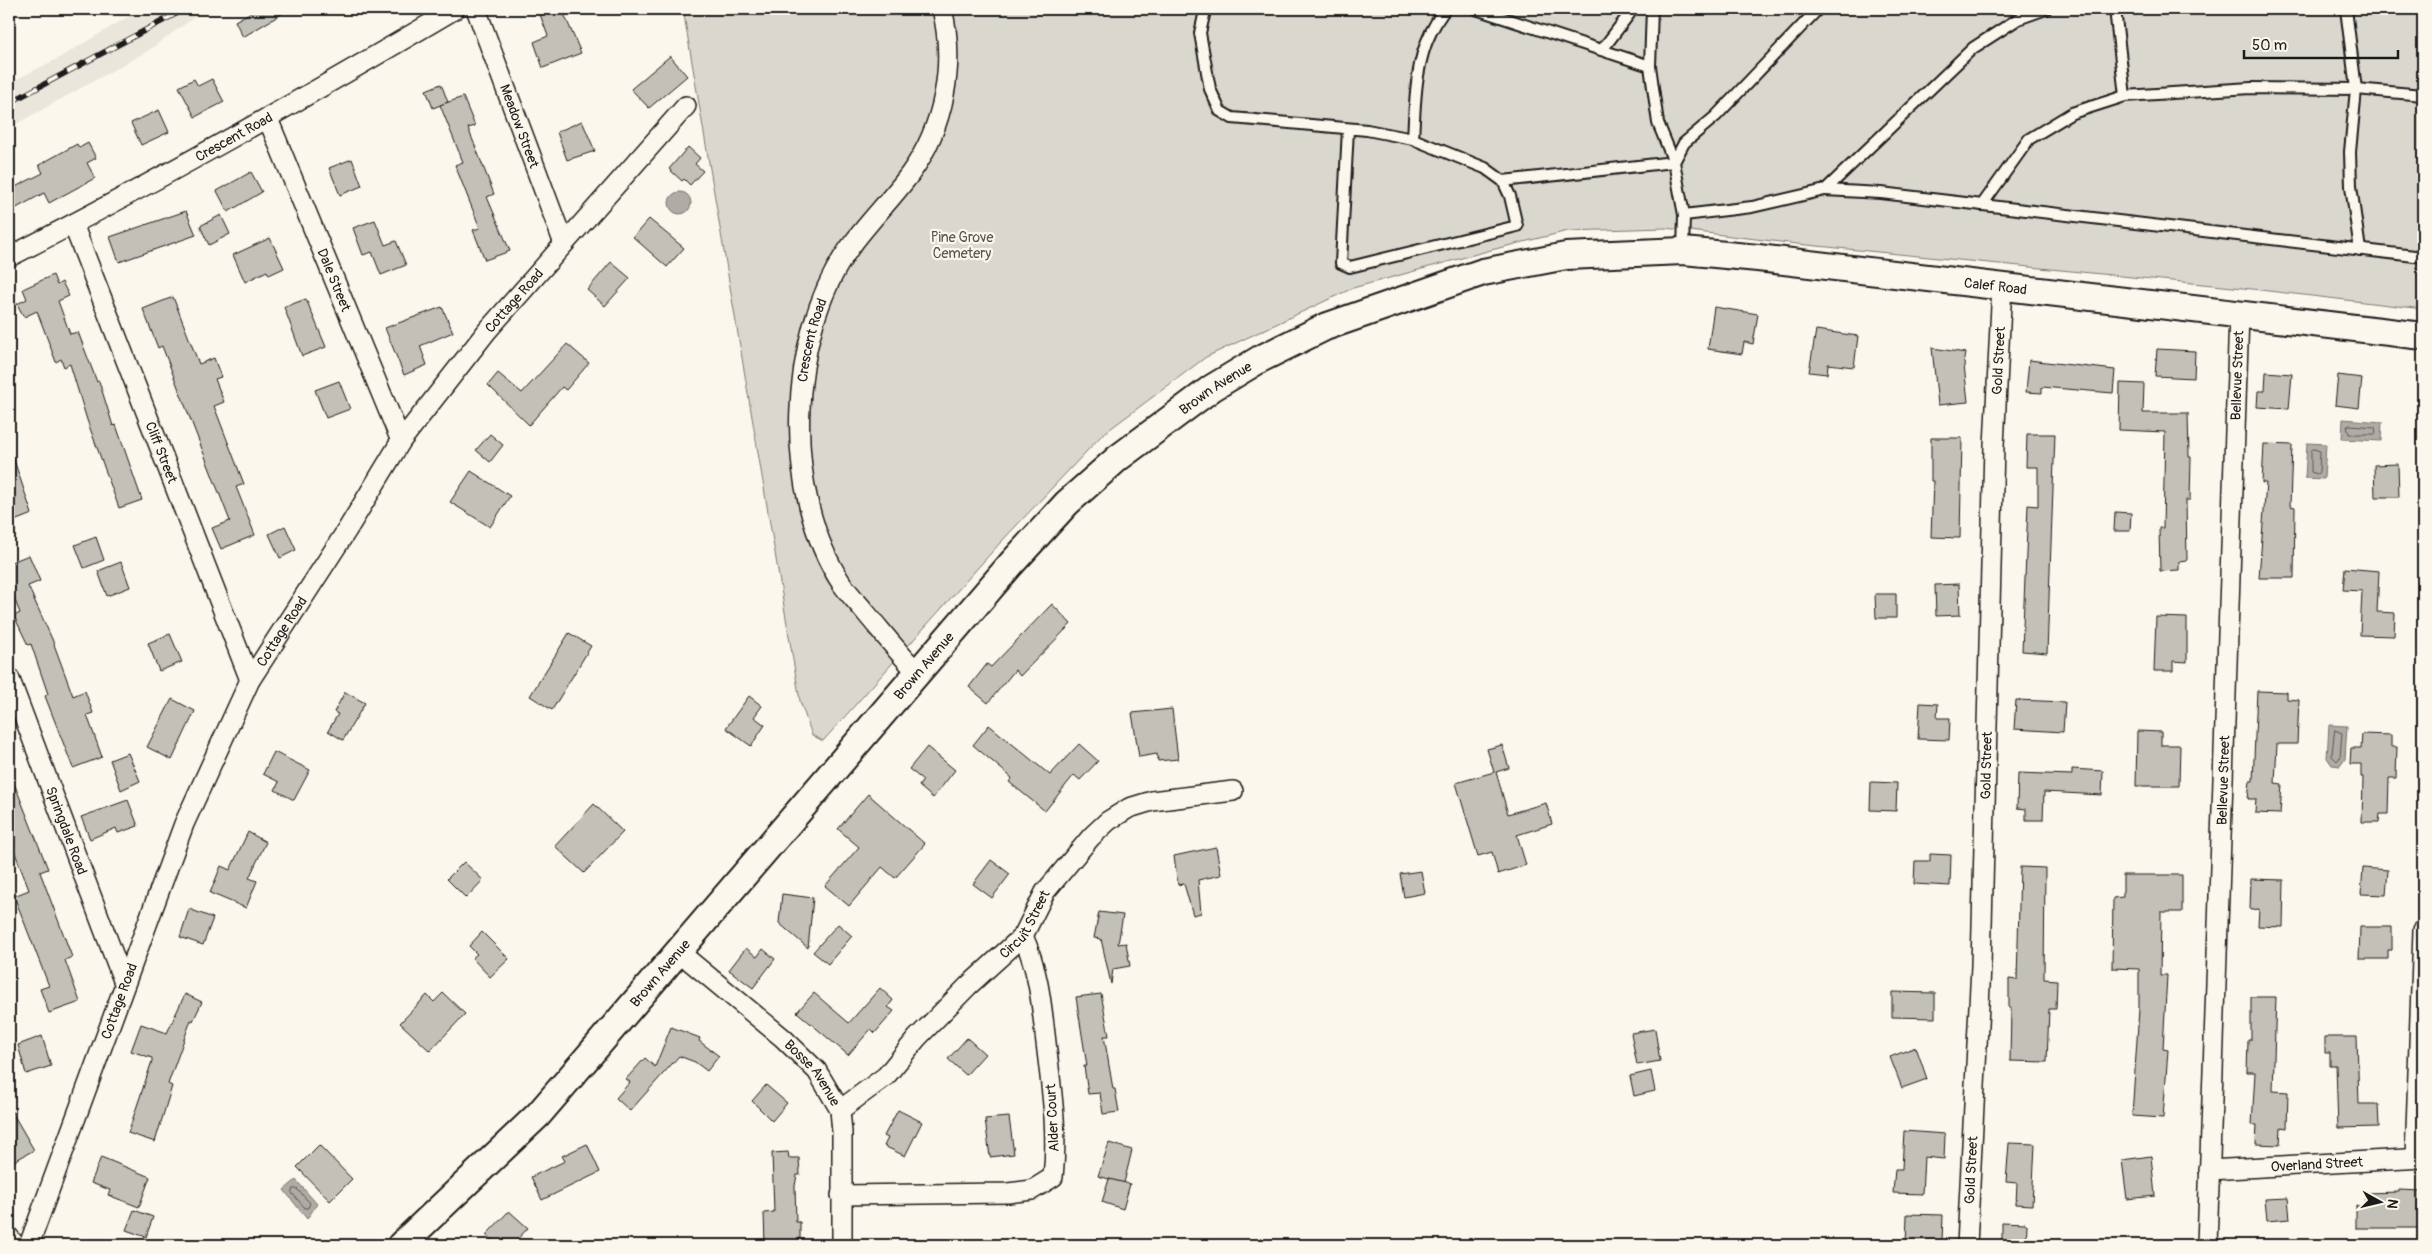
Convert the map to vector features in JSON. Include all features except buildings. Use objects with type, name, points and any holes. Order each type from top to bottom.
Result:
[{"type":"main road","name":"Calef Road","points":[[1566,256],[1683,251],[2002,286],[2423,336]]},
{"type":"main road","name":"Brown Avenue","points":[[401,1245],[538,1115],[1011,564],[1067,503],[1118,458],[1212,388],[1260,359],[1326,327],[1483,272],[1566,256]]},
{"type":"street","name":"Crescent Road","points":[[9,257],[268,119],[455,9]]},
{"type":"street","name":"Meadow Street","points":[[476,9],[564,244]]},
{"type":"street","name":"Crescent Road","points":[[918,673],[842,584],[826,551],[813,519],[805,485],[799,411],[800,387],[809,340],[824,294],[847,251],[909,175],[923,155],[933,134],[942,104],[948,64],[947,41],[942,9]]},
{"type":"street","name":"Cottage Road","points":[[29,1245],[184,824],[250,680],[347,530],[401,441],[487,331],[686,106]]},
{"type":"street","name":"Dale Street","points":[[268,119],[401,441]]},
{"type":"street","name":"Cliff Street","points":[[73,224],[250,680]]},
{"type":"street","name":"Gold Street","points":[[1967,1245],[1981,966],[1994,446],[2002,286]]},
{"type":"street","name":"Bellevue Street","points":[[2207,1245],[2239,315]]},
{"type":"street","name":"Springdale Road","points":[[9,678],[124,983]]},
{"type":"street","name":"Circuit Street","points":[[840,1110],[886,1076],[917,1038],[968,986],[1023,936],[1045,892],[1091,837],[1108,821],[1129,808],[1152,801],[1233,791]]},
{"type":"street","points":[[2419,1158],[2423,930]]},
{"type":"street","name":"Alder Court","points":[[841,1195],[1008,1194],[1032,1190],[1053,1177],[1056,1152],[1040,991],[1033,958],[1023,936]]},
{"type":"street","name":"Bosse Avenue","points":[[679,952],[783,1038],[817,1071],[840,1110],[842,1132],[842,1245]]},
{"type":"street","name":"Overland Street","points":[[2209,1170],[2419,1158]]},
{"type":"street","points":[[9,1237],[15,1245]]},
{"type":"lane","points":[[1208,9],[1205,11],[1200,33],[1210,89],[1220,111],[1232,118],[1348,129],[1413,139],[1485,168],[1503,181],[1510,196],[1516,226],[1350,268],[1341,263],[1348,129]]},
{"type":"lane","points":[[1413,139],[1416,90],[1423,54],[1430,33],[1445,9]]},
{"type":"lane","points":[[1476,9],[1650,66]]},
{"type":"lane","points":[[1602,50],[1633,9]]},
{"type":"lane","points":[[1652,9],[1650,66],[1658,123],[1674,162],[1684,215],[1683,251]]},
{"type":"lane","points":[[1674,162],[1684,142],[1716,116],[1818,9]]},
{"type":"lane","points":[[1825,190],[1972,48],[2018,19],[2046,9]]},
{"type":"lane","points":[[2115,9],[2125,96]]},
{"type":"lane","points":[[2346,9],[2356,89],[2350,152],[2351,186],[2360,250]]},
{"type":"lane","points":[[1982,204],[2029,138],[2072,113],[2125,96],[2251,88],[2356,89],[2423,95]]},
{"type":"lane","points":[[1503,181],[1674,162]]},
{"type":"lane","points":[[1684,215],[1752,207],[1825,190],[1882,193],[2423,257]]},
{"type":"shaded area","points":[[141,9],[206,9],[146,52],[9,128],[9,83],[57,59]]},
{"type":"green space","name":"Pine Grove Cemetery","points":[[683,9],[2423,9],[2423,309],[2243,288],[1797,244],[1665,228],[1568,231],[1491,250],[1353,288],[1206,357],[1102,435],[1000,543],[823,741],[812,735],[800,701]]},
{"type":"water","points":[[680,192],[688,195],[691,203],[688,211],[680,214],[672,211],[669,203],[672,195]]},
{"type":"water","points":[[2343,419],[2382,422],[2381,441],[2342,439]]},
{"type":"water","points":[[2307,443],[2326,444],[2324,479],[2305,478]]},
{"type":"water","points":[[2329,725],[2347,726],[2345,759],[2340,766],[2332,765],[2327,758]]},
{"type":"water","points":[[296,1180],[317,1204],[307,1219],[284,1190]]},
{"type":"railway","points":[[9,103],[185,9]]}]
